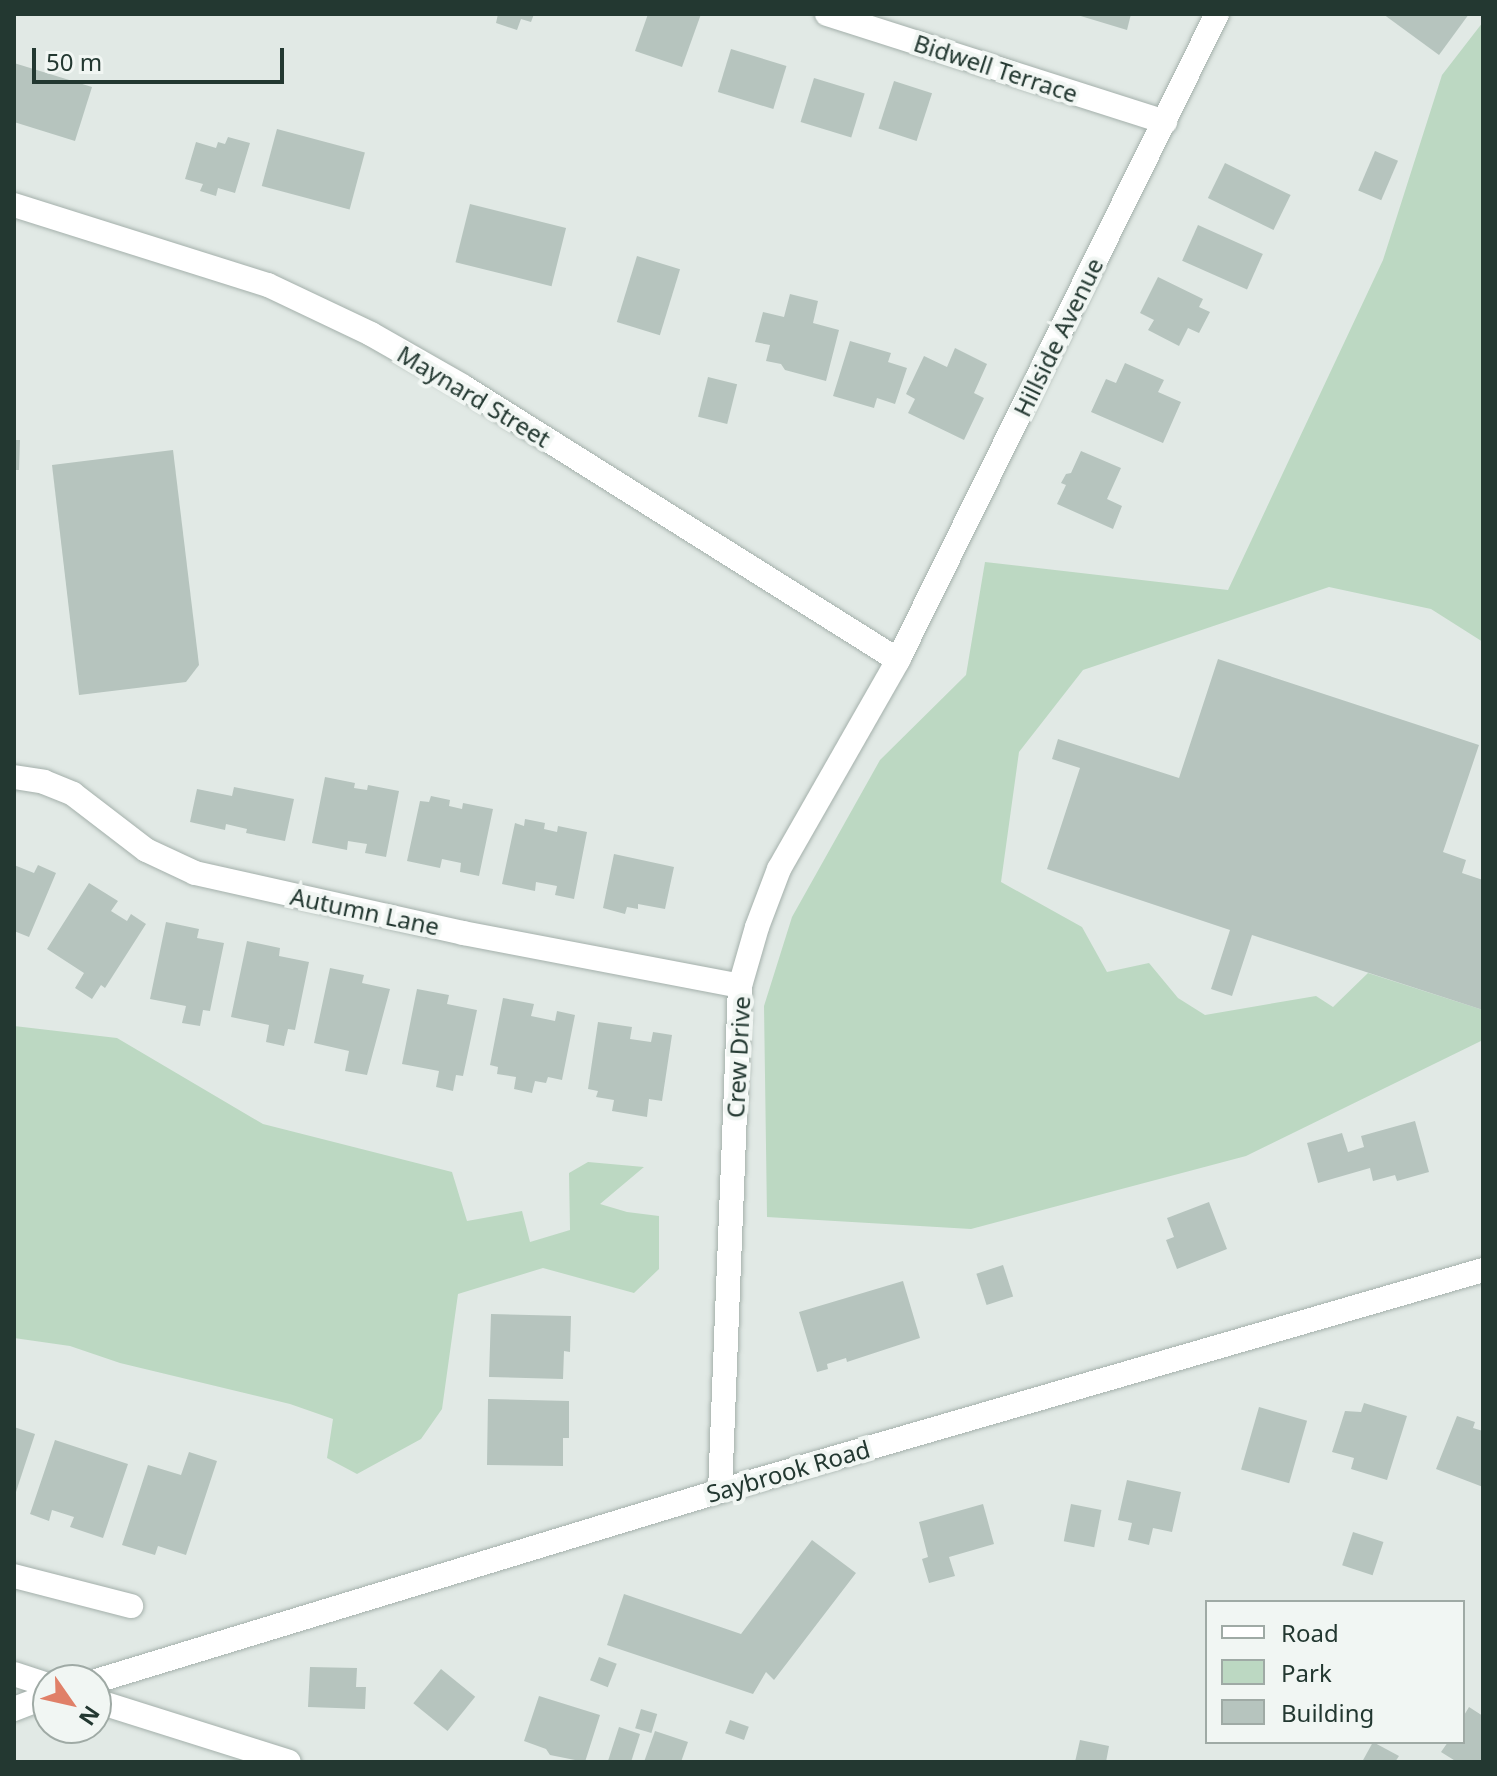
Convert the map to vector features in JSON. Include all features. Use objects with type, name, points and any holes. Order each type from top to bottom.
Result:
[{"type":"street","name":"Bidwell Terrace","points":[[827,14],[1165,122]]},
{"type":"street","name":"Hillside Avenue","points":[[898,660],[1217,14]]},
{"type":"street","name":"Maynard Street","points":[[14,205],[268,285],[371,334],[462,386],[898,660]]},
{"type":"street","name":"Crew Drive","points":[[720,1491],[740,986],[779,869],[898,660]]},
{"type":"street","name":"Autumn Lane","points":[[14,777],[44,782],[73,794],[146,850],[195,873],[566,954],[740,986]]},
{"type":"street","name":"Saybrook Road","points":[[112,1676],[720,1491],[1483,1270]]},
{"type":"street","points":[[14,1576],[131,1606]]},
{"type":"street","points":[[112,1706],[289,1762]]},
{"type":"green space","points":[[1483,22],[1483,642],[1431,609],[1329,587],[1083,670],[1019,752],[1001,882],[1082,927],[1107,972],[1149,963],[1178,998],[1205,1015],[1316,996],[1333,1007],[1368,973],[1483,1010],[1483,1040],[1246,1156],[971,1229],[767,1217],[764,1006],[792,917],[880,760],[966,675],[985,562],[1228,590],[1383,260],[1442,75]]},
{"type":"green space","points":[[14,1026],[117,1038],[263,1124],[452,1172],[467,1221],[522,1211],[530,1242],[570,1230],[569,1173],[588,1162],[644,1167],[600,1204],[627,1212],[659,1216],[659,1269],[634,1293],[543,1268],[458,1294],[442,1409],[421,1439],[357,1474],[327,1458],[333,1419],[290,1404],[120,1363],[70,1346],[14,1338]]},
{"type":"building","points":[[498,14],[534,14],[531,22],[521,19],[517,30],[496,23]]},
{"type":"building","points":[[648,14],[701,14],[682,67],[635,51]]},
{"type":"building","points":[[1074,14],[1131,14],[1127,30]]},
{"type":"building","points":[[1383,14],[1469,14],[1439,55]]},
{"type":"building","points":[[731,49],[786,66],[773,109],[718,92]]},
{"type":"building","points":[[14,63],[92,87],[75,141],[14,122]]},
{"type":"building","points":[[814,78],[865,93],[851,137],[801,122]]},
{"type":"building","points":[[894,81],[932,93],[917,141],[879,129]]},
{"type":"building","points":[[277,129],[365,153],[350,210],[262,186]]},
{"type":"building","points":[[228,137],[250,143],[235,193],[218,188],[216,196],[200,191],[203,184],[185,179],[196,142],[216,148],[218,142],[225,144]]},
{"type":"building","points":[[1375,151],[1398,161],[1381,200],[1358,191]]},
{"type":"building","points":[[1225,163],[1291,195],[1274,230],[1208,198]]},
{"type":"building","points":[[470,204],[566,228],[552,286],[455,262]]},
{"type":"building","points":[[1198,225],[1263,254],[1247,290],[1182,261]]},
{"type":"building","points":[[637,256],[680,269],[660,335],[617,322]]},
{"type":"building","points":[[1158,277],[1203,299],[1199,307],[1210,312],[1199,333],[1188,328],[1179,346],[1148,330],[1154,320],[1140,313]]},
{"type":"building","points":[[790,294],[818,301],[813,323],[839,330],[826,381],[785,370],[781,364],[766,361],[770,345],[755,342],[763,312],[784,317]]},
{"type":"building","points":[[850,341],[891,353],[888,362],[907,368],[895,404],[877,398],[874,408],[833,396]]},
{"type":"building","points":[[955,348],[987,364],[974,393],[984,398],[964,440],[908,413],[915,399],[906,394],[924,356],[947,367]]},
{"type":"building","points":[[1125,363],[1164,380],[1158,392],[1181,402],[1163,443],[1091,412],[1106,379],[1116,383]]},
{"type":"building","points":[[708,377],[737,384],[727,424],[698,417]]},
{"type":"building","points":[[14,440],[20,440],[19,470],[14,470]]},
{"type":"building","points":[[173,450],[199,665],[186,682],[79,695],[52,465]]},
{"type":"building","points":[[1081,451],[1121,468],[1107,499],[1122,506],[1113,529],[1057,504],[1066,485],[1061,483],[1066,474],[1071,473]]},
{"type":"building","points":[[1218,659],[1479,745],[1443,852],[1466,860],[1462,873],[1483,880],[1483,1010],[1252,935],[1232,996],[1211,989],[1230,930],[1047,869],[1080,768],[1052,759],[1058,739],[1179,778]]},
{"type":"building","points":[[325,777],[355,783],[354,788],[367,790],[368,785],[399,791],[386,857],[365,853],[367,844],[348,841],[347,850],[312,843]]},
{"type":"building","points":[[234,787],[294,799],[285,841],[246,833],[247,829],[226,824],[225,830],[190,822],[197,789],[232,796]]},
{"type":"building","points":[[431,796],[450,800],[449,806],[462,809],[463,803],[493,809],[479,876],[460,872],[461,863],[442,859],[440,868],[407,861],[420,801],[429,802]]},
{"type":"building","points":[[525,819],[545,823],[544,829],[557,832],[558,826],[587,832],[574,899],[555,895],[557,886],[536,882],[535,891],[502,884],[515,823],[524,826]]},
{"type":"building","points":[[614,854],[674,867],[665,909],[638,904],[638,909],[627,907],[625,914],[603,908]]},
{"type":"building","points":[[14,865],[34,873],[38,865],[56,873],[29,937],[14,931]]},
{"type":"building","points":[[89,883],[118,901],[111,911],[127,921],[131,914],[146,924],[105,988],[101,985],[92,999],[75,988],[84,973],[47,949]]},
{"type":"building","points":[[166,922],[199,929],[197,938],[224,943],[210,1011],[203,1010],[200,1026],[182,1023],[186,1006],[150,999]]},
{"type":"building","points":[[247,941],[280,948],[279,956],[309,962],[295,1030],[288,1029],[284,1046],[266,1042],[269,1025],[231,1017]]},
{"type":"building","points":[[330,968],[364,975],[362,983],[390,989],[367,1075],[345,1071],[349,1051],[314,1043]]},
{"type":"building","points":[[417,989],[449,995],[447,1004],[477,1010],[463,1076],[456,1075],[453,1091],[436,1087],[439,1071],[402,1064]]},
{"type":"building","points":[[503,998],[534,1004],[531,1016],[555,1021],[557,1011],[575,1015],[562,1080],[548,1077],[546,1083],[535,1081],[532,1093],[514,1089],[516,1077],[497,1074],[498,1067],[490,1065]]},
{"type":"building","points":[[598,1022],[632,1027],[630,1039],[651,1042],[653,1032],[672,1035],[662,1101],[649,1099],[647,1117],[612,1111],[614,1100],[596,1097],[598,1091],[588,1089]]},
{"type":"building","points":[[1415,1121],[1429,1172],[1397,1181],[1395,1175],[1373,1181],[1370,1168],[1318,1183],[1307,1143],[1342,1133],[1348,1152],[1364,1147],[1361,1136]]},
{"type":"building","points":[[1209,1202],[1227,1249],[1177,1269],[1166,1240],[1174,1237],[1167,1218]]},
{"type":"building","points":[[1003,1265],[1013,1296],[987,1305],[976,1274]]},
{"type":"building","points":[[903,1281],[920,1338],[847,1362],[846,1358],[827,1364],[828,1369],[817,1372],[799,1312]]},
{"type":"building","points":[[491,1314],[571,1316],[570,1352],[564,1351],[563,1379],[489,1377]]},
{"type":"building","points":[[488,1399],[569,1401],[569,1438],[563,1438],[563,1466],[487,1465]]},
{"type":"building","points":[[1364,1403],[1407,1416],[1387,1480],[1351,1469],[1354,1458],[1332,1452],[1345,1411],[1361,1412]]},
{"type":"building","points":[[1259,1407],[1307,1421],[1289,1483],[1241,1469]]},
{"type":"building","points":[[1457,1416],[1475,1422],[1473,1428],[1483,1431],[1483,1487],[1436,1469]]},
{"type":"building","points":[[14,1427],[35,1434],[15,1495],[14,1495]]},
{"type":"building","points":[[55,1440],[128,1464],[103,1538],[70,1527],[74,1517],[52,1510],[49,1521],[30,1514]]},
{"type":"building","points":[[189,1452],[217,1461],[186,1555],[158,1546],[155,1555],[122,1545],[148,1465],[181,1475]]},
{"type":"building","points":[[1127,1480],[1181,1492],[1172,1532],[1153,1528],[1149,1545],[1128,1540],[1132,1523],[1118,1520]]},
{"type":"building","points":[[983,1504],[994,1544],[949,1557],[955,1576],[929,1583],[922,1559],[928,1557],[919,1522]]},
{"type":"building","points":[[1071,1504],[1101,1510],[1094,1547],[1064,1541]]},
{"type":"building","points":[[1353,1532],[1383,1542],[1373,1575],[1342,1565]]},
{"type":"building","points":[[812,1540],[856,1573],[774,1680],[766,1672],[753,1694],[607,1645],[624,1594],[741,1634]]},
{"type":"building","points":[[599,1657],[617,1664],[608,1687],[590,1680]]},
{"type":"building","points":[[310,1667],[357,1668],[356,1687],[366,1687],[365,1709],[308,1707]]},
{"type":"building","points":[[441,1669],[475,1697],[448,1731],[413,1703]]},
{"type":"building","points":[[539,1696],[600,1715],[585,1762],[550,1755],[546,1749],[524,1741]]},
{"type":"building","points":[[1469,1707],[1483,1716],[1483,1762],[1457,1762],[1441,1752],[1447,1744],[1465,1744],[1465,1714]]},
{"type":"building","points":[[641,1709],[657,1714],[651,1733],[635,1728]]},
{"type":"building","points":[[730,1720],[749,1727],[744,1740],[725,1733]]},
{"type":"building","points":[[619,1727],[640,1734],[631,1762],[608,1761]]},
{"type":"building","points":[[655,1731],[688,1742],[681,1762],[644,1762]]},
{"type":"building","points":[[1080,1740],[1109,1746],[1106,1762],[1075,1762]]},
{"type":"building","points":[[1372,1744],[1399,1756],[1395,1762],[1362,1762]]}]
